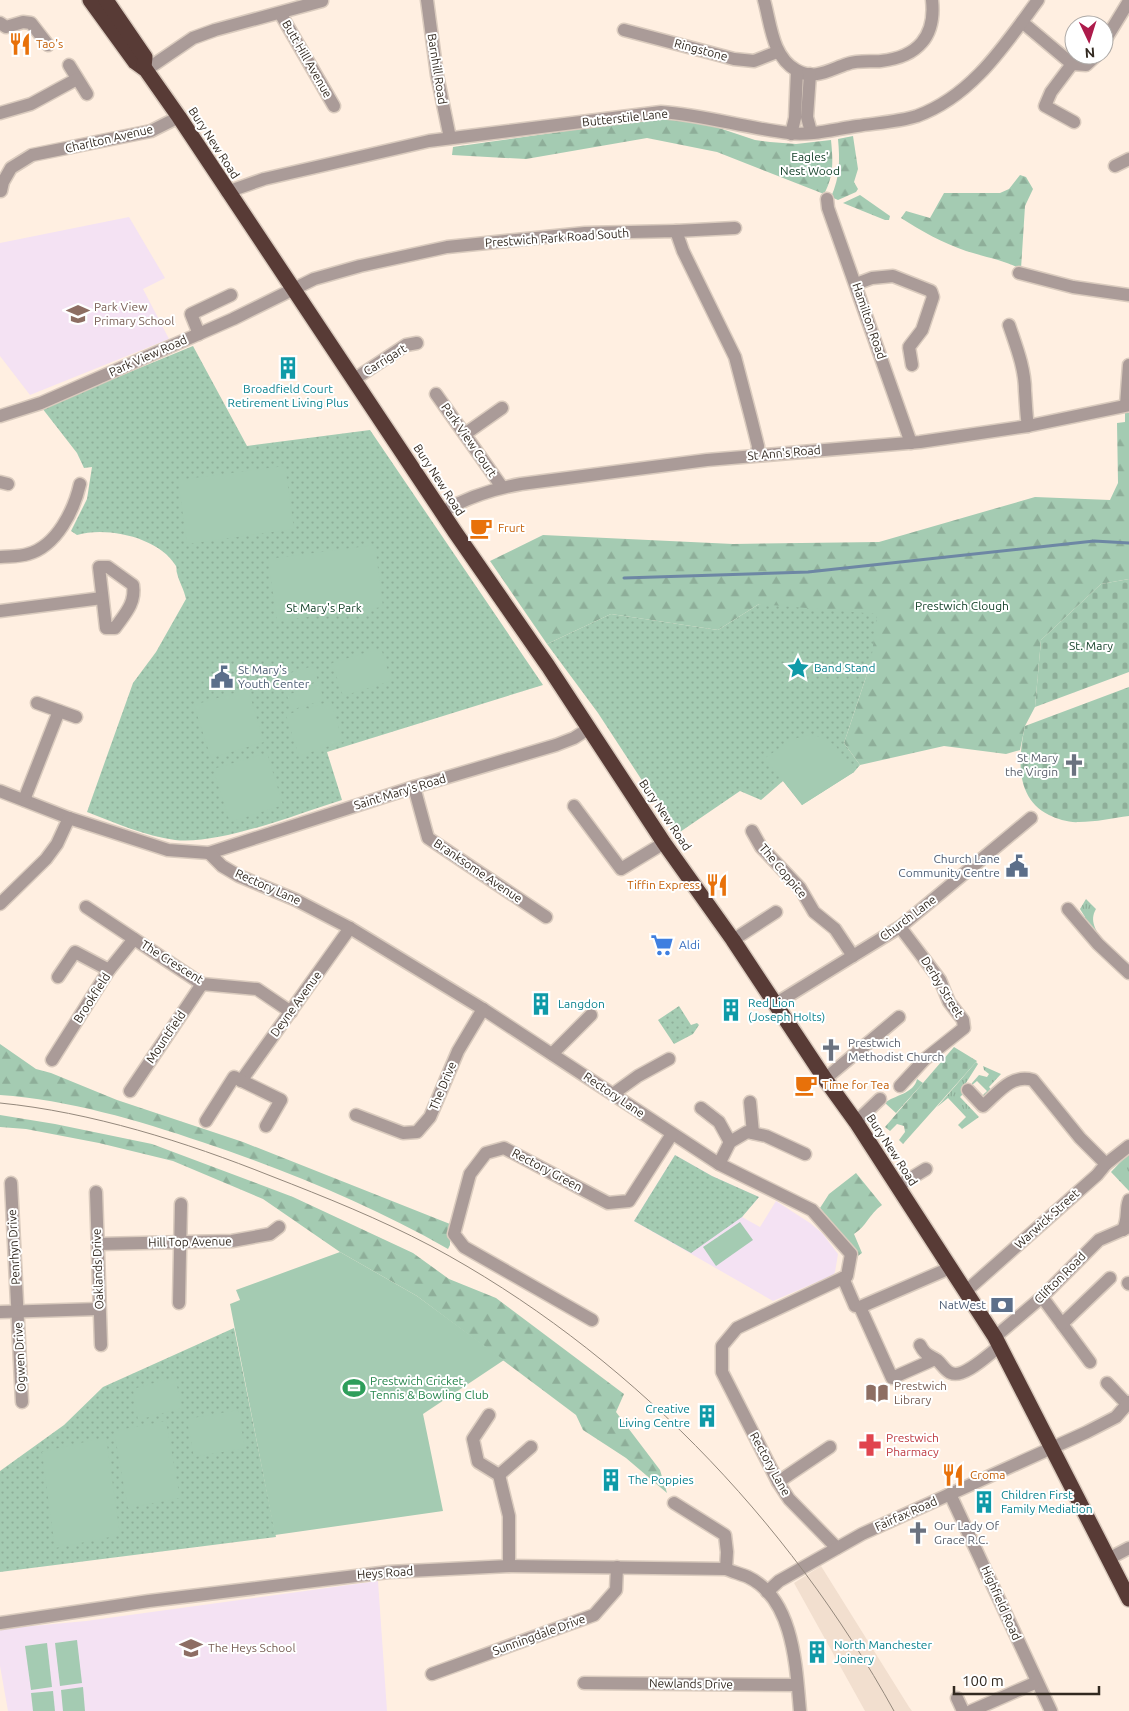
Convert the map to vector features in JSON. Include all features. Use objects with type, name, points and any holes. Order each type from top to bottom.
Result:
[{"type":"highway","name":"Bury New Road","points":[[90,0],[135,62],[145,69],[179,117],[227,192],[664,843],[733,940],[825,1080],[856,1122],[898,1186],[998,1341],[1110,1558],[1129,1599]]},
{"type":"highway","name":"Bury New Road","points":[[106,0],[145,56],[145,69]]},
{"type":"street","name":"Barnhill Road","points":[[427,0],[450,138]]},
{"type":"street","points":[[764,0],[777,52],[803,73],[819,74],[857,62],[889,60],[912,51],[926,38],[932,28],[934,16],[932,0]]},
{"type":"street","name":"Butterstile Lane","points":[[227,192],[264,179],[450,138],[661,112],[698,115],[791,134],[915,117],[946,103],[968,87],[1038,0]]},
{"type":"street","points":[[145,69],[193,38],[322,1]]},
{"type":"street","points":[[1114,26],[1129,1]]},
{"type":"street","name":"Butt Hill Avenue","points":[[280,13],[334,106]]},
{"type":"street","points":[[0,23],[6,27],[23,22],[31,23],[48,45]]},
{"type":"street","points":[[1022,22],[1064,57]]},
{"type":"street","name":"Ringstone","points":[[624,30],[734,59],[754,61],[777,52]]},
{"type":"street","points":[[69,65],[87,94]]},
{"type":"street","points":[[1071,65],[1051,92],[1045,106],[1074,122]]},
{"type":"street","points":[[803,73],[807,117],[811,132]]},
{"type":"street","points":[[791,134],[796,118],[803,73]]},
{"type":"street","points":[[0,113],[32,104],[77,79]]},
{"type":"street","name":"Charlton Avenue","points":[[1,191],[3,175],[36,149],[151,131],[179,117]]},
{"type":"street","points":[[1115,166],[1129,160]]},
{"type":"street","name":"Hamilton Road","points":[[827,198],[831,217],[911,443]]},
{"type":"street","name":"Prestwich Park Road South","points":[[292,288],[314,279],[360,266],[447,247],[585,233],[735,228]]},
{"type":"street","points":[[676,231],[683,251],[735,358],[758,446],[757,455]]},
{"type":"street","points":[[1019,273],[1082,288],[1129,295]]},
{"type":"street","points":[[856,284],[872,278],[893,276],[931,291],[933,297],[922,330],[909,347],[912,365]]},
{"type":"street","name":"Park View Road","points":[[0,416],[41,403],[199,334],[265,304],[292,288]]},
{"type":"street","points":[[199,334],[191,314],[231,295]]},
{"type":"street","points":[[1009,325],[1018,349],[1025,390],[1024,403],[1028,426]]},
{"type":"street","name":"Carrigart","points":[[353,380],[406,345],[417,343]]},
{"type":"street","points":[[1127,405],[1129,366]]},
{"type":"street","name":"Park View Court","points":[[436,394],[502,487]]},
{"type":"street","name":"St Ann's Road","points":[[442,512],[460,502],[502,487],[620,470],[757,455],[911,443],[1028,426],[1127,405]]},
{"type":"street","points":[[466,434],[502,408]]},
{"type":"street","points":[[0,557],[29,554],[47,543],[63,526],[75,505],[80,484]]},
{"type":"street","points":[[99,567],[108,567],[133,584],[132,604],[115,628],[106,628],[102,598],[99,567]]},
{"type":"street","points":[[0,611],[102,598]]},
{"type":"street","points":[[37,703],[76,717]]},
{"type":"street","points":[[24,800],[58,711]]},
{"type":"street","name":"Saint Mary's Road","points":[[209,853],[414,787],[556,745],[574,738],[588,729]]},
{"type":"street","name":"Branksome Avenue","points":[[414,787],[428,838],[546,917]]},
{"type":"street","points":[[0,791],[69,818],[168,850],[209,853]]},
{"type":"street","points":[[574,806],[621,869],[664,843]]},
{"type":"street","points":[[0,904],[57,844],[69,818]]},
{"type":"street","name":"Church Lane","points":[[775,1004],[900,927],[1031,818]]},
{"type":"street","name":"The Coppice","points":[[752,831],[762,847],[800,888],[814,912],[835,929],[853,956]]},
{"type":"street","name":"Rectory Lane","points":[[209,853],[222,866],[239,876],[296,900],[350,928],[483,1009],[719,1164],[812,1210],[851,1254],[847,1276],[737,1328],[722,1346],[722,1372],[778,1482],[790,1499],[836,1548]]},
{"type":"street","name":"The Crescent","points":[[86,907],[202,984],[257,990],[291,1012]]},
{"type":"street","points":[[1068,909],[1098,944],[1129,974]]},
{"type":"street","points":[[733,940],[776,912]]},
{"type":"street","name":"Derby Street","points":[[900,927],[940,980],[949,1002],[963,1020],[964,1028],[925,1059],[900,1086]]},
{"type":"street","name":"Deyne Avenue","points":[[206,1121],[234,1078],[241,1080],[350,928]]},
{"type":"street","name":"Brookfield","points":[[52,1060],[109,970],[134,939]]},
{"type":"street","points":[[58,977],[75,952],[109,970]]},
{"type":"street","name":"Mountfield","points":[[130,1091],[202,984]]},
{"type":"street","name":"The Drive","points":[[356,1115],[403,1133],[417,1132],[430,1117],[458,1051],[483,1009]]},
{"type":"street","points":[[552,1054],[591,1015]]},
{"type":"street","points":[[825,1080],[899,1017]]},
{"type":"street","points":[[613,1094],[638,1076],[669,1059]]},
{"type":"street","points":[[968,1090],[983,1106],[1012,1081],[1022,1077],[1033,1080],[1080,1138],[1106,1164]]},
{"type":"street","points":[[241,1080],[281,1100],[266,1126]]},
{"type":"street","points":[[856,1122],[880,1099]]},
{"type":"street","points":[[750,1102],[753,1133]]},
{"type":"street","points":[[701,1108],[719,1122],[730,1142]]},
{"type":"street","points":[[719,1164],[730,1142],[748,1132],[766,1136],[805,1154]]},
{"type":"street","name":"Rectory Green","points":[[592,1320],[464,1247],[454,1234],[470,1174],[486,1153],[504,1148],[608,1203],[629,1201],[672,1134]]},
{"type":"street","name":"Warwick Street","points":[[965,1292],[1097,1175],[1106,1164],[1129,1146]]},
{"type":"street","points":[[898,1186],[926,1169]]},
{"type":"street","name":"Penrhyn Drive","points":[[11,1183],[17,1311]]},
{"type":"street","name":"Oaklands Drive","points":[[96,1192],[101,1345]]},
{"type":"street","points":[[1127,1230],[1127,1206],[1129,1200]]},
{"type":"street","points":[[179,1303],[181,1204]]},
{"type":"street","name":"Hill Top Avenue","points":[[98,1244],[250,1239],[270,1234],[278,1227]]},
{"type":"street","name":"Clifton Road","points":[[935,1359],[949,1372],[958,1374],[966,1371],[1099,1240],[1127,1230]]},
{"type":"street","points":[[935,1359],[892,1378],[860,1307],[950,1268]]},
{"type":"street","points":[[843,1278],[855,1306]]},
{"type":"street","points":[[1062,1324],[1110,1278]]},
{"type":"street","points":[[1042,1297],[1062,1324],[1077,1353],[1090,1362]]},
{"type":"street","points":[[0,1312],[99,1309]]},
{"type":"street","name":"Ogwen Drive","points":[[17,1311],[22,1402]]},
{"type":"street","points":[[920,1345],[926,1356],[935,1359]]},
{"type":"street","points":[[1107,1383],[1128,1403]]},
{"type":"street","name":"Fairfax Road","points":[[767,1592],[779,1581],[869,1530],[1053,1449],[1116,1417],[1128,1403]]},
{"type":"street","points":[[489,1415],[473,1439],[478,1462],[498,1475],[508,1516],[509,1566]]},
{"type":"street","points":[[498,1475],[531,1447]]},
{"type":"street","points":[[778,1482],[830,1448]]},
{"type":"street","name":"Highfield Road","points":[[950,1494],[1050,1711]]},
{"type":"street","points":[[674,1503],[725,1536],[728,1552],[726,1570]]},
{"type":"street","points":[[1110,1558],[1129,1548]]},
{"type":"street","name":"Heys Road","points":[[0,1623],[300,1581],[380,1573],[509,1566],[726,1570],[749,1577],[767,1592]]},
{"type":"street","name":"Sunningdale Drive","points":[[432,1674],[594,1615],[616,1590],[617,1567]]},
{"type":"street","points":[[767,1592],[790,1630],[800,1711]]},
{"type":"street","points":[[971,1711],[1037,1682]]},
{"type":"street","name":"Newlands Drive","points":[[584,1683],[798,1685]]},
{"type":"street","points":[[957,1698],[963,1711]]},
{"type":"shaded area","name":"Park View Primary School","points":[[129,217],[165,278],[143,289],[169,339],[30,395],[0,356],[0,243]]},
{"type":"shaded area","points":[[675,1155],[712,1176],[759,1197],[742,1217],[760,1227],[776,1201],[810,1223],[822,1233],[838,1254],[833,1275],[773,1301],[634,1221]]},
{"type":"shaded area","points":[[821,1566],[912,1711],[865,1711],[794,1583]]},
{"type":"shaded area","name":"The Heys School","points":[[378,1581],[387,1711],[8,1711],[0,1666],[0,1629],[86,1621]]},
{"type":"green space","name":"Eagles' Nest Wood","points":[[664,117],[713,126],[755,140],[796,144],[831,140],[832,168],[830,181],[824,194],[717,152],[647,138],[526,159],[452,155],[453,147]]},
{"type":"green space","name":"Eagles' Nest Wood","points":[[853,136],[858,169],[854,182],[858,189],[856,192],[838,200],[831,197],[839,169],[838,139]]},
{"type":"green space","points":[[1020,175],[1026,177],[1033,189],[1025,206],[1021,269],[949,244],[901,218],[906,211],[930,218],[944,193],[1000,193],[1009,189]]},
{"type":"green space","name":"Eagles' Nest Wood","points":[[860,195],[890,216],[889,220],[843,203]]},
{"type":"green space","name":"St Mary's Park","points":[[193,346],[247,446],[370,430],[543,685],[327,752],[342,800],[236,833],[214,838],[175,840],[120,825],[87,812],[133,683],[156,652],[186,599],[185,595],[176,566],[168,556],[145,541],[117,533],[102,532],[77,535],[71,531],[87,499],[92,467],[84,468],[77,453],[42,408]]},
{"type":"green space","name":"Prestwich Clough","points":[[1125,413],[1129,413],[1129,579],[1101,584],[1041,640],[1035,707],[1025,726],[1020,750],[1006,754],[944,746],[860,765],[844,743],[871,662],[759,604],[718,630],[611,614],[547,644],[490,561],[543,535],[733,544],[879,542],[1035,497],[1110,500],[1118,483],[1117,423],[1125,422]]},
{"type":"green space","points":[[285,466],[294,529],[187,544],[178,480]]},
{"type":"green space","points":[[375,545],[383,607],[277,621],[268,559]]},
{"type":"green space","name":"St. Mary","points":[[1129,579],[1129,672],[1035,707],[1041,640],[1101,584]]},
{"type":"green space","points":[[759,604],[877,614],[871,662],[844,743],[860,765],[854,772],[802,805],[783,781],[761,800],[740,791],[677,834],[598,713],[547,644],[611,614],[718,630]]},
{"type":"green space","points":[[381,648],[391,681],[343,696],[332,663]]},
{"type":"green space","points":[[313,666],[318,681],[285,691],[280,676]]},
{"type":"green space","points":[[319,685],[324,700],[291,710],[287,695]]},
{"type":"green space","name":"St. Mary","points":[[1129,687],[1129,816],[1072,822],[1049,815],[1038,808],[1025,788],[1022,776],[1021,751],[1025,726]]},
{"type":"green space","points":[[248,689],[264,742],[211,758],[194,705]]},
{"type":"green space","points":[[331,701],[343,742],[322,748],[321,745],[320,749],[299,756],[286,715],[307,708],[310,710],[309,708]]},
{"type":"green space","points":[[813,734],[835,745],[854,772],[802,805],[765,758],[793,739]]},
{"type":"green space","points":[[267,753],[283,805],[230,822],[213,769]]},
{"type":"green space","points":[[1086,899],[1096,909],[1093,922],[1103,942],[1085,922],[1085,917],[1080,909]]},
{"type":"green space","points":[[679,1006],[691,1025],[697,1023],[699,1025],[693,1034],[674,1044],[658,1020]]},
{"type":"green space","points":[[0,1044],[36,1069],[51,1073],[117,1100],[243,1142],[450,1224],[450,1245],[448,1249],[358,1203],[266,1165],[202,1142],[153,1126],[77,1106],[0,1095]]},
{"type":"green space","points":[[954,1047],[977,1061],[903,1144],[899,1140],[905,1132],[904,1126],[897,1124],[890,1131],[885,1127]]},
{"type":"green space","points":[[976,1062],[978,1064],[964,1086],[965,1092],[960,1097],[979,1117],[962,1129],[958,1125],[966,1117],[948,1098],[937,1107]]},
{"type":"green space","points":[[983,1066],[1001,1074],[989,1087],[994,1093],[987,1098],[982,1096],[987,1091],[977,1081],[972,1085],[979,1075],[987,1077],[989,1074],[984,1070]]},
{"type":"green space","points":[[917,1079],[923,1083],[896,1113],[885,1103],[912,1088]]},
{"type":"green space","points":[[0,1115],[152,1144],[293,1197],[413,1253],[449,1279],[496,1298],[624,1394],[616,1412],[660,1470],[667,1493],[626,1458],[583,1430],[576,1415],[417,1296],[340,1252],[263,1199],[173,1161],[99,1143],[26,1129],[0,1127]]},
{"type":"green space","points":[[1129,1153],[1129,1191],[1111,1172]]},
{"type":"green space","points":[[675,1155],[712,1176],[759,1197],[742,1217],[691,1253],[634,1221]]},
{"type":"green space","points":[[856,1173],[882,1205],[862,1228],[854,1234],[862,1253],[855,1258],[847,1240],[820,1208],[829,1194]]},
{"type":"green space","points":[[740,1222],[753,1240],[716,1266],[703,1247]]},
{"type":"green space","name":"Prestwich Cricket, Tennis & Bowling Club","points":[[340,1252],[417,1296],[504,1360],[423,1414],[443,1511],[275,1535],[230,1304],[240,1300],[236,1290]]},
{"type":"green space","points":[[234,1328],[276,1537],[0,1572],[0,1471],[64,1425],[103,1387]]},
{"type":"green space","points":[[175,1377],[182,1408],[138,1420],[133,1389]]},
{"type":"green space","points":[[238,1410],[245,1448],[194,1457],[187,1419]]},
{"type":"green space","points":[[166,1421],[180,1498],[128,1508],[114,1431]]},
{"type":"green space","points":[[106,1437],[120,1535],[55,1548],[42,1452]]},
{"type":"green space","points":[[77,1640],[82,1683],[60,1686],[55,1643]]},
{"type":"green space","points":[[47,1643],[52,1687],[31,1690],[25,1646]]},
{"type":"green space","points":[[83,1687],[85,1711],[63,1711],[61,1690]]},
{"type":"green space","points":[[53,1691],[55,1711],[33,1711],[31,1693]]},
{"type":"waterway","points":[[624,578],[808,572],[1094,541],[1129,543]]},
{"type":"tram line","points":[[0,1103],[69,1113],[103,1121],[172,1140],[239,1163],[332,1200],[392,1227],[431,1246],[502,1288],[570,1336],[635,1388],[696,1446],[752,1507],[804,1572],[852,1640],[894,1711]]},
{"type":"place","name":"Tao's","points":[[20,44]]},
{"type":"place","name":"Park View Primary School","points":[[78,314]]},
{"type":"place","name":"Broadfield Court Retirement Living Plus","points":[[288,368]]},
{"type":"place","name":"Frurt","points":[[481,528]]},
{"type":"place","name":"Band Stand","points":[[798,668]]},
{"type":"place","name":"St Mary's Youth Center","points":[[222,677]]},
{"type":"place","name":"St Mary the Virgin","points":[[1074,765]]},
{"type":"place","name":"Church Lane Community Centre","points":[[1017,866]]},
{"type":"place","name":"Tiffin Express","points":[[717,885]]},
{"type":"place","name":"Aldi","points":[[662,945]]},
{"type":"place","name":"Langdon","points":[[541,1004]]},
{"type":"place","name":"Red Lion (Joseph Holts)","points":[[731,1010]]},
{"type":"place","name":"Prestwich Methodist Church","points":[[831,1050]]},
{"type":"place","name":"Time for Tea","points":[[806,1085]]},
{"type":"place","name":"NatWest","points":[[1002,1305]]},
{"type":"place","name":"Prestwich Cricket, Tennis & Bowling Club","points":[[354,1388]]},
{"type":"place","name":"Prestwich Library","points":[[877,1393]]},
{"type":"place","name":"Creative Living Centre","points":[[707,1416]]},
{"type":"place","name":"Prestwich Pharmacy","points":[[870,1445]]},
{"type":"place","name":"Croma","points":[[953,1475]]},
{"type":"place","name":"The Poppies","points":[[611,1480]]},
{"type":"place","name":"Children First Family Mediation","points":[[984,1502]]},
{"type":"place","name":"Our Lady Of Grace R.C.","points":[[918,1533]]},
{"type":"place","name":"The Heys School","points":[[191,1648]]},
{"type":"place","name":"North Manchester Joinery","points":[[817,1652]]}]
